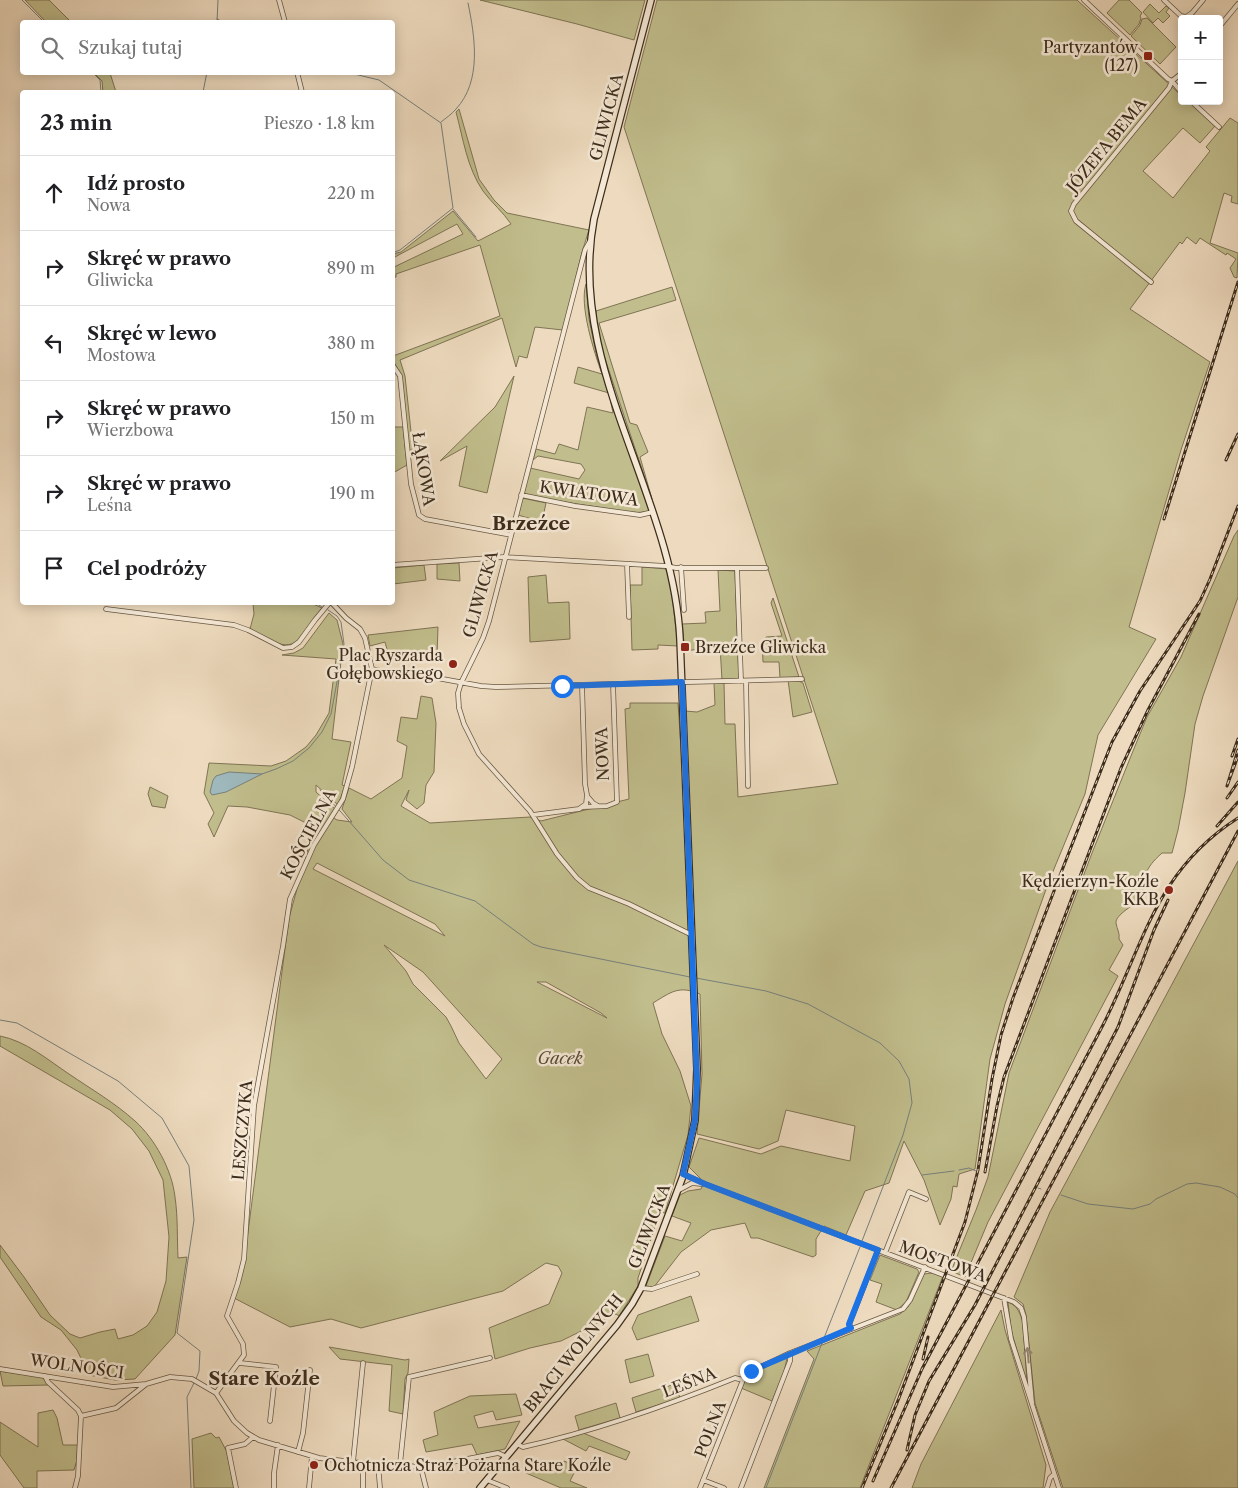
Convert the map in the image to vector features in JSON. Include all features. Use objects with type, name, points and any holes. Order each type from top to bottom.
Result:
[{"type":"main road","name":"GLIWICKA","points":[[640,1288],[683,1175],[695,1120],[697,1095],[679,615],[670,567],[598,348],[591,312],[589,275],[590,241],[602,184],[651,0]]},
{"type":"main road","name":"BRACI WOLNYCH","points":[[480,1488],[617,1325],[640,1288]]},
{"type":"street","points":[[279,0],[284,20]]},
{"type":"street","points":[[1084,0],[1178,88]]},
{"type":"street","points":[[1164,0],[1181,16],[1186,17],[1203,0]]},
{"type":"street","points":[[1223,23],[1238,4]]},
{"type":"street","points":[[298,75],[302,90]]},
{"type":"street","name":"JÓZEFA BEMA","points":[[1151,282],[1076,221],[1071,210],[1169,88],[1172,81],[1178,76]]},
{"type":"street","points":[[1195,105],[1219,126]]},
{"type":"street","name":"GLIWICKA","points":[[590,241],[585,250],[483,638],[458,693],[459,708],[464,724],[479,754],[533,815],[567,867],[590,888],[629,904],[692,935]]},
{"type":"street","points":[[579,274],[589,275]]},
{"type":"street","name":"ŁĄKOWA","points":[[395,368],[400,376],[411,484],[419,515],[425,519],[511,534]]},
{"type":"street","name":"KWIATOWA","points":[[521,495],[575,506],[640,514],[653,512]]},
{"type":"street","points":[[395,565],[504,558],[670,567],[766,568]]},
{"type":"street","points":[[627,564],[629,617]]},
{"type":"street","points":[[682,567],[684,610]]},
{"type":"street","points":[[738,568],[748,786]]},
{"type":"street","points":[[106,609],[234,625],[283,648],[292,647],[299,642],[328,605]]},
{"type":"street","points":[[334,605],[346,618],[360,628],[365,638],[372,668],[405,677],[426,676],[496,687],[802,679]]},
{"type":"street","name":"KOŚCIELNA","points":[[291,894],[314,845],[338,809],[352,767],[372,668]]},
{"type":"street","name":"NOWA","points":[[533,815],[582,807],[607,806],[616,802],[612,684]]},
{"type":"street","name":"NOWA","points":[[582,685],[587,796],[586,804],[582,807]]},
{"type":"street","name":"NOWA","points":[[587,796],[598,806]]},
{"type":"street","points":[[538,824],[543,814]]},
{"type":"street","name":"LESZCZYKA","points":[[240,1363],[244,1355],[244,1346],[226,1316],[244,1259],[254,1106],[291,894]]},
{"type":"street","points":[[683,1175],[684,1179],[692,1183]]},
{"type":"street","name":"MOSTOWA","points":[[683,1175],[925,1267],[1018,1305],[1024,1312],[1032,1403]]},
{"type":"street","points":[[677,1192],[692,1183]]},
{"type":"street","name":"MOSTOWA","points":[[692,1183],[705,1184]]},
{"type":"street","points":[[885,1253],[909,1192],[926,1199]]},
{"type":"street","points":[[851,1328],[849,1324],[878,1250]]},
{"type":"street","name":"LEŚNA","points":[[517,1444],[523,1447],[563,1437],[667,1404],[736,1377],[743,1380],[750,1372],[790,1353],[903,1309],[910,1300],[925,1267]]},
{"type":"street","name":"BRACI WOLNYCH","points":[[640,1288],[652,1290],[697,1274]]},
{"type":"street","name":"MOSTOWA","points":[[1004,1298],[1011,1339],[1059,1488]]},
{"type":"street","points":[[741,1488],[790,1361],[790,1353]]},
{"type":"street","points":[[400,1464],[409,1376],[490,1358]]},
{"type":"street","points":[[216,1393],[240,1363],[276,1367],[270,1421]]},
{"type":"street","points":[[353,1462],[363,1363]]},
{"type":"street","name":"WOLNOŚCI","points":[[0,1369],[113,1386],[146,1384],[170,1377],[192,1379],[216,1393],[234,1421],[246,1433],[278,1446],[312,1456],[363,1463],[400,1464],[420,1468],[498,1453],[507,1457]]},
{"type":"street","points":[[298,1452],[303,1433],[310,1370]]},
{"type":"street","points":[[45,1376],[48,1382],[78,1410],[81,1416],[78,1476],[75,1488]]},
{"type":"street","name":"POLNA","points":[[700,1488],[743,1380]]},
{"type":"street","points":[[81,1416],[116,1408],[146,1384]]},
{"type":"street","points":[[236,1488],[228,1448],[245,1444],[253,1437]]},
{"type":"street","points":[[274,1488],[278,1446]]},
{"type":"street","points":[[309,1488],[312,1456]]},
{"type":"street","points":[[363,1463],[363,1488]]},
{"type":"street","points":[[378,1464],[380,1488]]},
{"type":"street","points":[[420,1468],[426,1488]]},
{"type":"street","points":[[1047,1488],[1050,1478],[1054,1476]]},
{"type":"street","points":[[487,1480],[507,1488]]},
{"type":"street","points":[[704,1480],[724,1488]]},
{"type":"green space","points":[[25,0],[49,0],[69,20],[44,20]]},
{"type":"green space","points":[[480,0],[645,0],[634,40]]},
{"type":"green space","name":"Gacek","points":[[657,0],[1077,0],[1178,92],[1178,105],[1192,105],[1215,126],[1200,143],[1183,128],[1143,171],[1173,198],[1210,151],[1206,147],[1230,118],[1238,123],[1238,204],[1231,202],[1232,196],[1224,193],[1210,243],[1238,253],[1237,278],[1234,277],[1230,268],[1236,259],[1227,253],[1226,255],[1200,238],[1196,244],[1187,237],[1182,244],[1180,242],[1130,309],[1210,362],[1181,450],[1129,627],[1156,639],[1098,735],[1085,794],[1049,881],[1005,1004],[990,1059],[975,1169],[959,1174],[957,1187],[953,1186],[951,1199],[940,1225],[924,1180],[904,1141],[889,1183],[865,1191],[846,1235],[824,1226],[816,1239],[816,1255],[813,1257],[758,1238],[751,1238],[745,1223],[711,1230],[681,1252],[654,1287],[646,1286],[665,1236],[682,1241],[691,1223],[672,1216],[680,1195],[688,1191],[701,1189],[704,1182],[689,1167],[699,1138],[761,1154],[781,1146],[850,1161],[855,1126],[786,1110],[778,1141],[759,1149],[697,1134],[702,1074],[700,994],[681,990],[670,993],[653,1003],[662,1034],[680,1071],[691,1106],[688,1135],[665,1213],[660,1212],[638,1278],[638,1286],[619,1316],[616,1314],[561,1341],[495,1359],[489,1328],[549,1304],[562,1273],[558,1266],[546,1263],[503,1291],[361,1328],[331,1319],[290,1327],[234,1298],[245,1255],[289,918],[314,827],[290,815],[247,807],[228,806],[214,837],[208,824],[214,813],[204,793],[209,763],[271,766],[286,761],[306,747],[316,735],[329,713],[336,659],[282,655],[294,653],[303,648],[329,613],[337,620],[343,644],[332,739],[351,742],[342,785],[345,786],[338,805],[316,785],[316,792],[335,809],[330,819],[334,818],[352,822],[342,809],[349,788],[371,799],[402,778],[407,746],[397,741],[401,717],[417,719],[421,696],[432,698],[436,723],[434,772],[426,785],[424,803],[417,809],[406,800],[409,790],[401,806],[430,823],[530,817],[541,821],[629,799],[625,709],[630,708],[630,703],[678,703],[684,795],[689,802],[685,711],[697,712],[715,705],[714,683],[724,683],[725,724],[735,724],[738,797],[838,784],[624,127]],"holes":[[[317,863],[435,924],[445,936],[313,869]],[[384,945],[423,972],[502,1059],[486,1079],[459,1043],[446,1017],[413,984],[406,971]],[[537,982],[546,982],[607,1018]]]},
{"type":"green space","points":[[1119,0],[1129,0],[1142,13],[1139,24],[1130,35],[1107,13]]},
{"type":"green space","points":[[1150,4],[1159,13],[1166,6],[1169,8],[1166,12],[1170,16],[1163,23],[1158,18],[1153,23],[1143,12]]},
{"type":"green space","points":[[1147,18],[1176,47],[1160,64],[1131,36],[1140,25],[1142,19]]},
{"type":"green space","points":[[96,75],[111,75],[115,90],[103,90],[102,81]]},
{"type":"green space","points":[[459,109],[479,179],[494,200],[507,213],[589,230],[563,330],[535,327],[527,358],[519,356],[516,367],[502,318],[400,360],[405,376],[413,450],[409,450],[402,377],[395,365],[395,355],[500,316],[480,245],[396,274],[395,277],[395,267],[463,234],[457,224],[395,257],[395,254],[401,252],[453,211],[478,241],[511,224],[483,191],[473,173],[456,112]]},
{"type":"green space","points":[[586,284],[589,319],[597,356],[592,341],[584,304]]},
{"type":"green space","points":[[672,287],[676,300],[599,323],[630,423],[637,425],[648,452],[640,457],[652,499],[597,335],[596,311]]},
{"type":"green space","points":[[598,361],[650,511],[623,512],[523,494],[530,468],[579,479],[585,470],[581,464],[538,456],[533,460],[536,449],[555,454],[559,444],[578,450],[587,407],[613,413],[609,393],[574,383],[578,367],[602,374]]},
{"type":"green space","points":[[514,376],[487,493],[459,486],[467,446],[440,461],[495,407]]},
{"type":"green space","points":[[395,427],[403,427],[407,465],[395,472]]},
{"type":"green space","points":[[522,498],[546,503],[542,522],[518,515]]},
{"type":"green space","points":[[1238,530],[1238,597],[1195,724],[1185,793],[1172,853],[1162,853],[1152,864],[1146,873],[1142,899],[1126,910],[1117,920],[1119,939],[1123,945],[1109,970],[1118,976],[988,1222],[965,1277],[951,1271],[988,1177],[1009,1073],[1092,853],[1147,717],[1181,657]]},
{"type":"green space","points":[[459,563],[460,581],[437,579],[437,564]]},
{"type":"green space","points":[[424,565],[426,580],[395,584],[395,568]]},
{"type":"green space","points":[[642,567],[667,569],[670,578],[678,646],[658,645],[658,649],[632,650],[630,585],[642,585]]},
{"type":"green space","points":[[718,570],[735,571],[739,679],[722,680],[720,646],[685,651],[682,624],[706,623],[705,612],[720,611]]},
{"type":"green space","points":[[546,575],[548,603],[569,602],[570,639],[530,642],[528,577]]},
{"type":"green space","points":[[773,598],[799,677],[780,678],[779,662],[763,662],[762,640],[766,640],[766,637],[782,636],[771,603]]},
{"type":"green space","points":[[253,605],[315,605],[322,608],[297,641],[286,645],[274,642],[250,629],[254,614]]},
{"type":"green space","points":[[438,627],[437,656],[388,653],[385,642],[370,646],[368,635]]},
{"type":"green space","points":[[788,680],[803,683],[812,712],[793,717]]},
{"type":"green space","points":[[150,787],[168,796],[165,808],[152,806],[148,794]]},
{"type":"green space","points":[[1238,861],[1238,1488],[1063,1488],[1035,1403],[1026,1315],[1023,1304],[1014,1297],[1050,1212]]},
{"type":"green space","points":[[0,1036],[19,1042],[36,1052],[103,1096],[135,1121],[156,1146],[170,1176],[175,1197],[178,1258],[187,1257],[175,1335],[135,1379],[115,1380],[89,1375],[77,1350],[61,1330],[41,1317],[0,1257],[0,1245],[50,1315],[70,1334],[80,1338],[115,1329],[118,1339],[133,1335],[147,1326],[157,1312],[166,1281],[169,1237],[163,1180],[149,1151],[132,1129],[110,1110],[0,1046]]},
{"type":"green space","points":[[880,1255],[917,1269],[919,1272],[906,1302],[897,1310],[876,1302],[882,1284],[870,1280]]},
{"type":"green space","points":[[932,1273],[943,1276],[860,1488],[764,1488],[814,1359],[807,1351],[900,1314],[908,1307],[924,1274]]},
{"type":"green space","points":[[691,1296],[699,1321],[637,1340],[632,1328],[638,1315]]},
{"type":"green space","points":[[1008,1302],[1018,1310],[1023,1323],[1027,1384],[1011,1330]]},
{"type":"green space","points":[[1001,1310],[1005,1330],[1046,1465],[1043,1488],[912,1488],[921,1464]]},
{"type":"green space","points":[[329,1347],[405,1360],[409,1359],[408,1373],[405,1379],[403,1414],[389,1411],[392,1365],[340,1359]]},
{"type":"green space","points":[[648,1354],[654,1376],[630,1383],[625,1360]]},
{"type":"green space","points":[[787,1358],[784,1372],[772,1401],[741,1388],[746,1375]]},
{"type":"green space","points":[[0,1371],[42,1377],[49,1385],[3,1386]]},
{"type":"green space","points":[[675,1384],[680,1398],[636,1412],[632,1398]]},
{"type":"green space","points":[[516,1394],[522,1415],[496,1420],[493,1411],[474,1416],[478,1428],[520,1421],[505,1449],[477,1455],[472,1444],[426,1452],[423,1440],[438,1435],[434,1412],[470,1396]]},
{"type":"green space","points":[[616,1403],[620,1418],[579,1430],[575,1416]]},
{"type":"green space","points":[[53,1410],[57,1418],[63,1445],[78,1445],[74,1470],[37,1471],[37,1488],[24,1488],[0,1455],[0,1422],[38,1447],[38,1413]]},
{"type":"green space","points":[[211,1433],[216,1438],[219,1437],[227,1452],[234,1488],[194,1488],[192,1439]]},
{"type":"green space","points":[[583,1433],[630,1452],[626,1460],[589,1446],[586,1451],[563,1439]]},
{"type":"green space","points":[[564,1461],[577,1467],[570,1481],[587,1488],[561,1488],[526,1473],[528,1466],[541,1470],[543,1465],[559,1471]]},
{"type":"water","points":[[229,772],[262,774],[226,792],[212,795],[210,792],[213,780],[216,776]]},
{"type":"waterway","points":[[22,0],[42,20]]},
{"type":"waterway","points":[[217,20],[218,0]]},
{"type":"waterway","points":[[441,122],[454,111],[464,98],[473,72],[473,30],[468,3]]},
{"type":"waterway","points":[[95,75],[100,80],[101,90]]},
{"type":"waterway","points":[[203,90],[206,75]]},
{"type":"waterway","points":[[358,75],[379,80],[393,90]]},
{"type":"waterway","points":[[395,91],[441,123],[453,208],[400,250],[395,252]]},
{"type":"waterway","points":[[453,209],[476,237]]},
{"type":"waterway","points":[[262,774],[293,761],[309,748],[322,732],[331,714],[344,644],[341,622],[337,616],[328,610]]},
{"type":"waterway","points":[[320,790],[383,860],[409,880],[475,901],[533,944],[690,977]]},
{"type":"waterway","points":[[696,978],[766,991],[808,1004],[880,1043],[899,1061],[909,1079],[912,1103],[903,1135],[862,1241]]},
{"type":"waterway","points":[[0,1020],[17,1023],[118,1081],[162,1118],[189,1166],[194,1220],[177,1333],[200,1351],[199,1371],[196,1379]]},
{"type":"waterway","points":[[959,1170],[969,1168],[976,1171]]},
{"type":"waterway","points":[[922,1175],[954,1171]]},
{"type":"waterway","points":[[1061,1195],[1088,1204],[1133,1209],[1150,1204],[1156,1199],[1187,1184],[1196,1183],[1220,1187],[1235,1194],[1238,1198]]},
{"type":"waterway","points":[[824,1338],[860,1247]]},
{"type":"waterway","points":[[766,1488],[822,1343]]},
{"type":"waterway","points":[[191,1488],[187,1397],[194,1383]]},
{"type":"railway","points":[[1164,519],[1238,282]]},
{"type":"railway","points":[[1226,460],[1238,434]]},
{"type":"railway","points":[[862,1488],[899,1398],[965,1222],[978,1170],[1001,1035],[1013,998],[1112,742],[1140,691],[1200,601],[1238,506]]},
{"type":"railway","points":[[985,1172],[1004,1077],[1121,768],[1148,710],[1199,614]]},
{"type":"railway","points":[[1232,756],[1238,739]]},
{"type":"railway","points":[[1238,750],[1227,786],[1238,756]]},
{"type":"railway","points":[[1227,798],[1238,782]]},
{"type":"railway","points":[[1217,826],[1238,802]]},
{"type":"railway","points":[[873,1481],[922,1369],[1103,1025],[1155,911],[1170,885],[1188,861],[1210,839],[1238,818]]},
{"type":"railway","points":[[891,1488],[1238,831]]},
{"type":"railway","points":[[907,1450],[915,1415],[929,1381],[975,1305],[1118,1027],[1154,930],[1168,900]]},
{"type":"railway","points":[[923,1359],[928,1337]]},
{"type":"place","name":"Partyzantów (127)","points":[[1148,56]]},
{"type":"place","name":"Brzeźce Gliwicka","points":[[685,647]]},
{"type":"place","name":"Plac Ryszarda Gołębowskiego","points":[[453,664]]},
{"type":"place","name":"Kędzierzyn-Koźle KKB","points":[[1169,890]]},
{"type":"place","name":"Ochotnicza Straż Pożarna Stare Koźle","points":[[314,1465]]},
{"type":"district","name":"Brzeźce","points":[[531,523]]},
{"type":"district","name":"Stare Koźle","points":[[264,1378]]},
{"type":"route","points":[[562,686],[682,682],[697,1082],[695,1120],[683,1174],[878,1250],[849,1324],[851,1328],[751,1371]]}]
